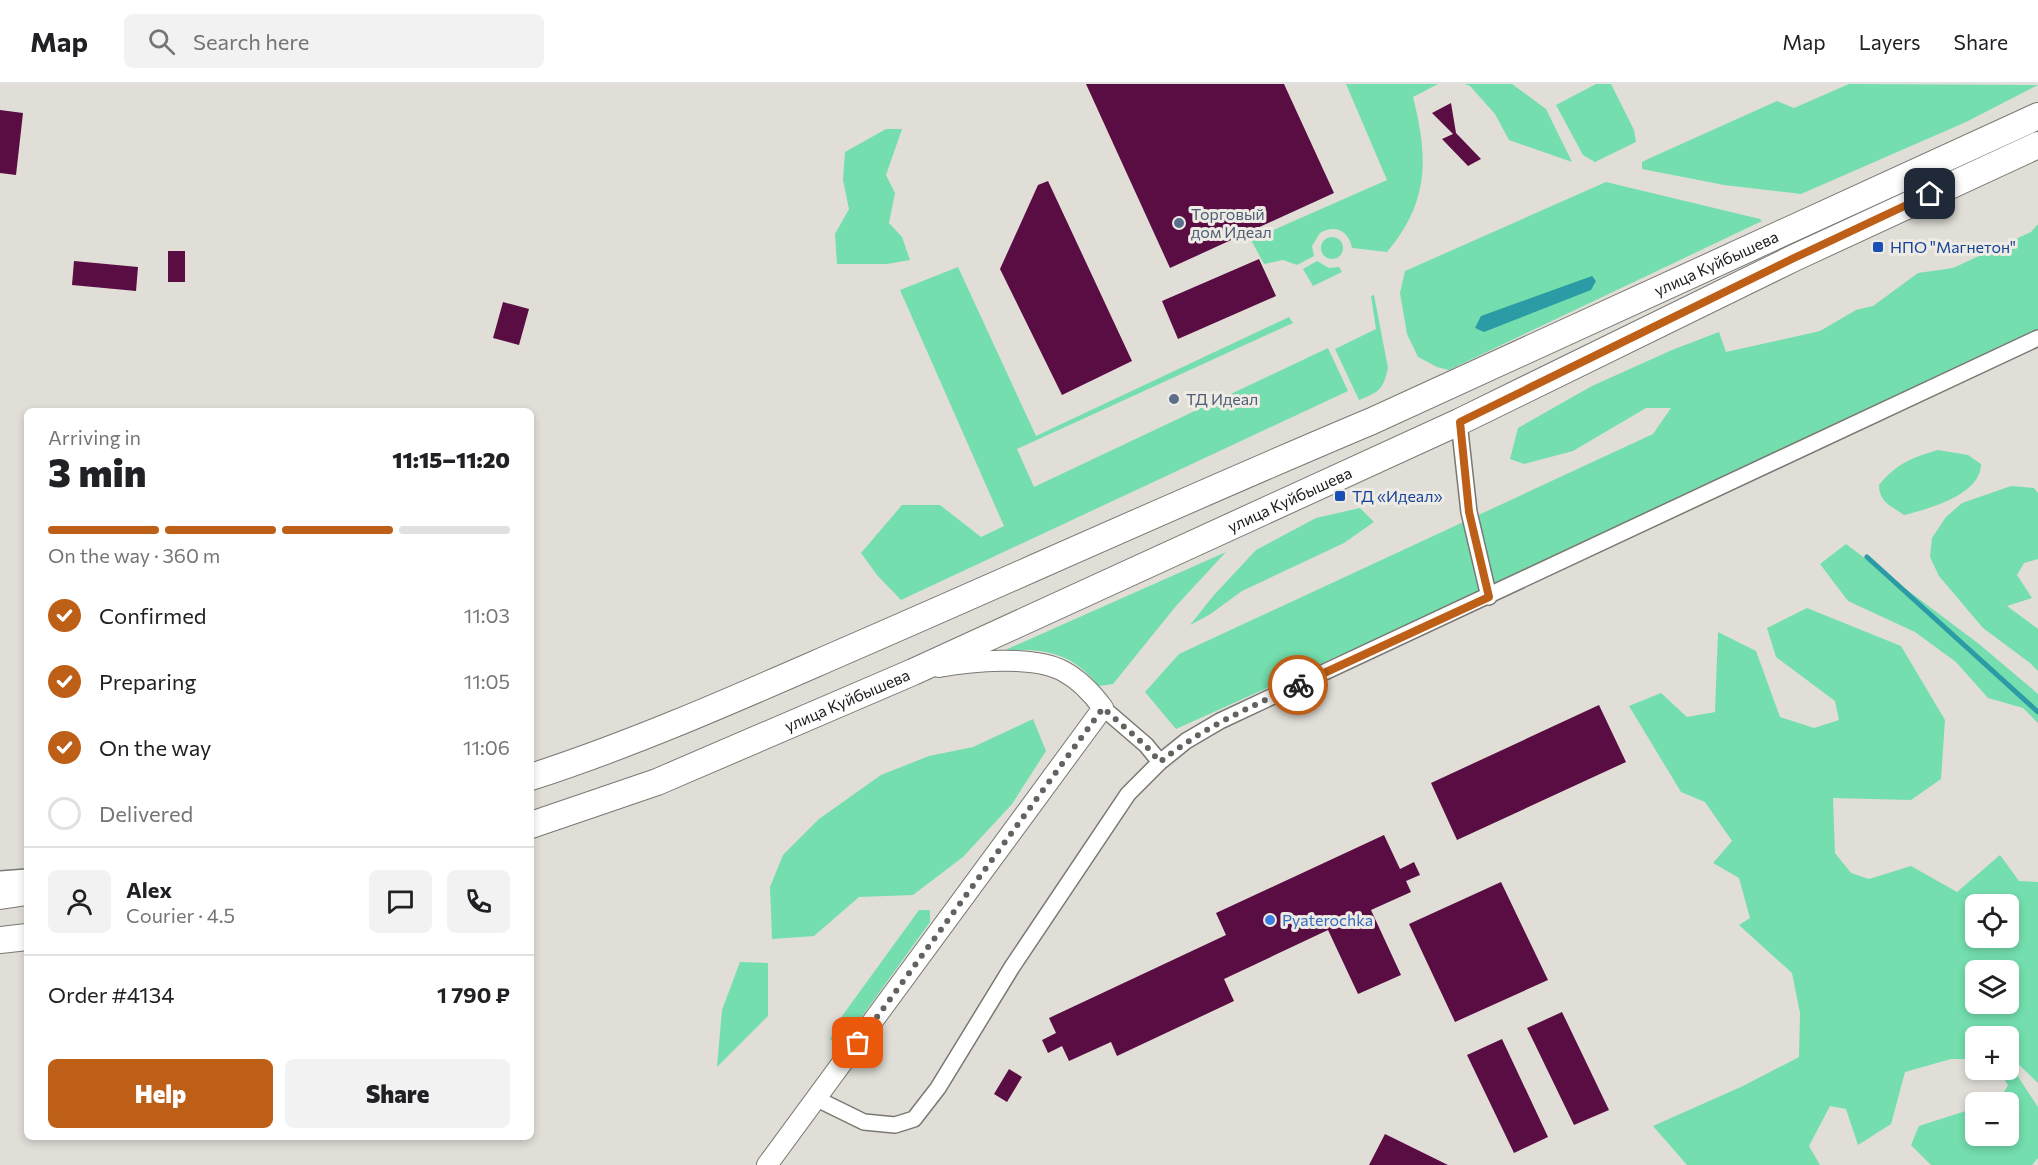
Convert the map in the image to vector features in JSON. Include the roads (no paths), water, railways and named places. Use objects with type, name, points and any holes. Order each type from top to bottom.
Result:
[{"type":"highway","name":"улица Куйбышева","points":[[534,776],[580,761],[705,712],[1372,421],[2038,116]]},
{"type":"highway","name":"улица Куйбышева","points":[[534,824],[657,782],[913,672],[1460,422],[1794,258],[2038,145]]},
{"type":"highway","points":[[0,896],[24,892]]},
{"type":"highway","points":[[0,940],[24,937]]},
{"type":"street","points":[[817,1099],[864,1122],[895,1125],[914,1119],[938,1088],[1012,967],[1128,794],[1160,762],[1186,741],[1220,721],[2038,338]]},
{"type":"street","points":[[1460,422],[1469,512],[1489,597]]},
{"type":"street","points":[[913,672],[959,663],[1036,662],[1062,670],[1087,688],[1103,708],[1146,746],[1160,762]]},
{"type":"street","points":[[767,1165],[1103,708]]},
{"type":"street","points":[[0,879],[24,877]]},
{"type":"water","points":[[1592,276],[1596,281],[1591,290],[1484,332],[1475,328],[1481,316]]},
{"type":"waterway","points":[[1867,557],[2038,712]]},
{"type":"place","name":"Торговый дом Идеал","points":[[1179,223]]},
{"type":"place","name":"НПО \"Магнетон\"","points":[[1878,247]]},
{"type":"place","name":"ТД Идеал","points":[[1174,399]]},
{"type":"place","name":"ТД «Идеал»","points":[[1340,496]]},
{"type":"place","name":"Pyaterochka","points":[[1270,920]]}]
